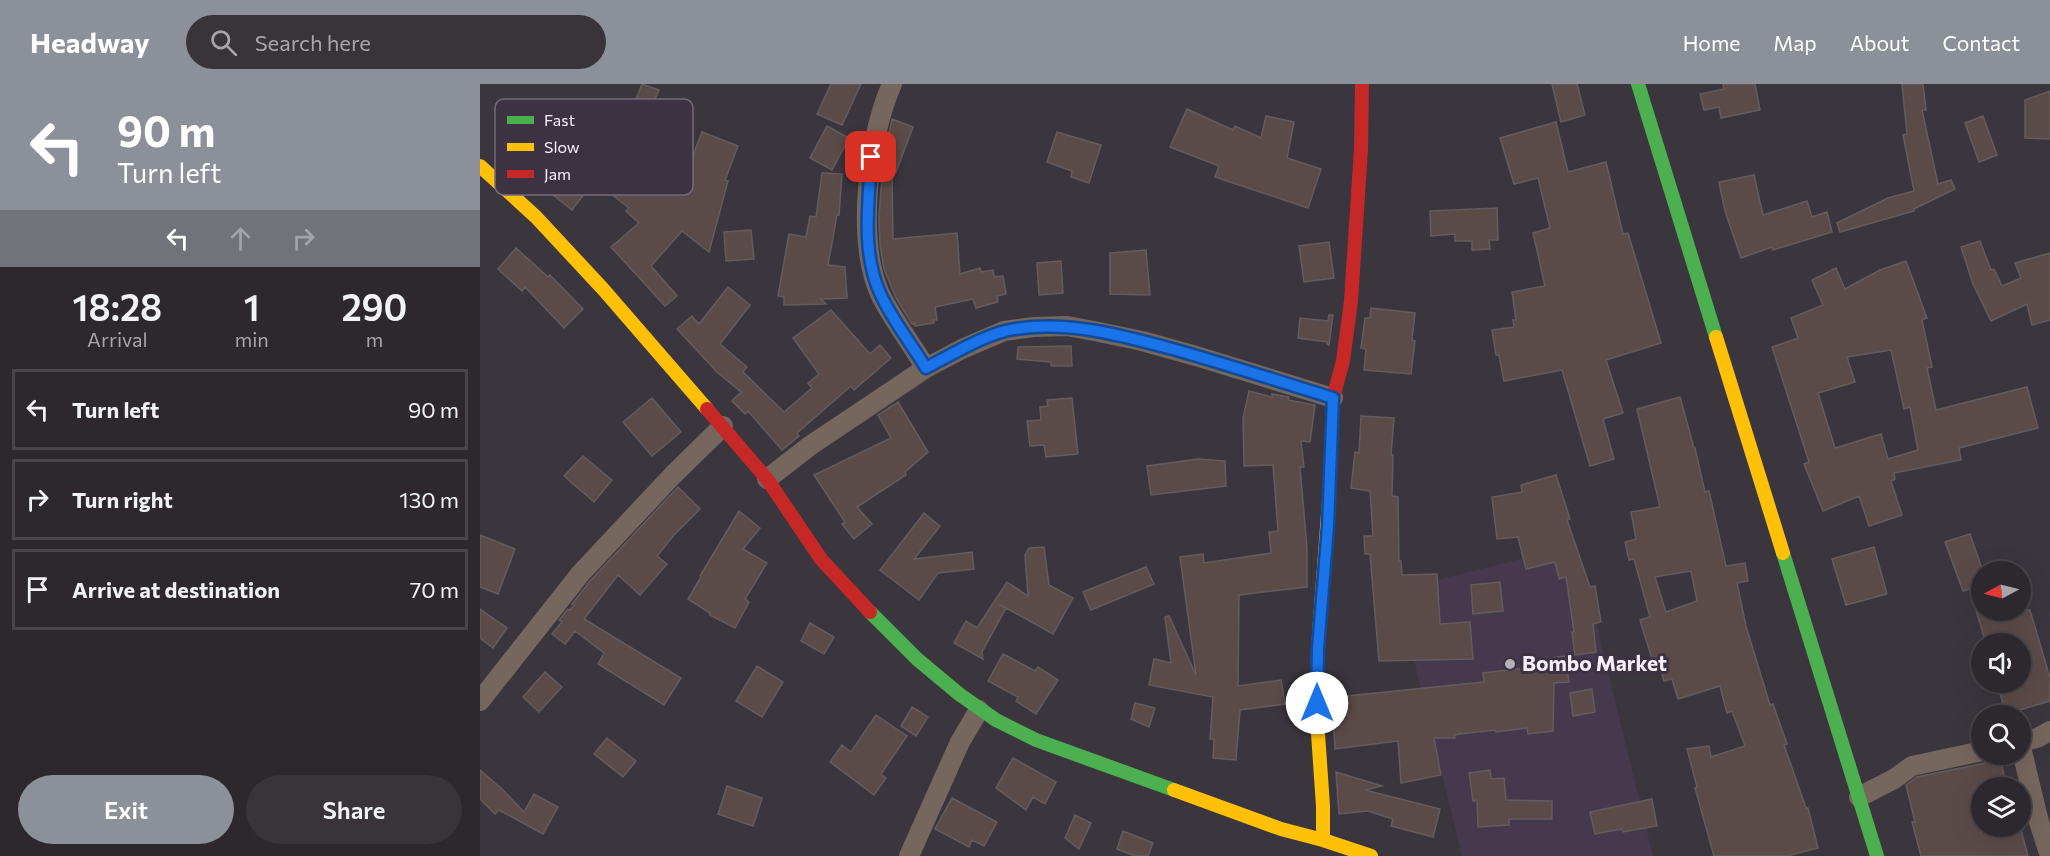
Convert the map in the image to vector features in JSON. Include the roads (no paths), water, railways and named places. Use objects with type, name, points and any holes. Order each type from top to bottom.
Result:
[{"type":"street","points":[[892,84],[878,123],[871,157],[867,223],[870,254],[873,274],[880,293],[903,334],[926,368]]},
{"type":"street","points":[[1323,840],[1317,719],[1318,648],[1328,526],[1333,398],[1343,361],[1351,301],[1361,149],[1362,84]]},
{"type":"street","points":[[1638,84],[1877,856]]},
{"type":"street","points":[[480,166],[495,180]]},
{"type":"street","points":[[512,195],[573,257],[723,426],[767,479],[821,559],[917,659],[979,710],[1036,741],[1281,830],[1323,840],[1371,856]]},
{"type":"street","points":[[767,479],[811,445],[926,368],[1004,331],[1067,326],[1142,341],[1333,398]]},
{"type":"street","points":[[480,701],[581,573],[673,475],[723,426]]},
{"type":"street","points":[[909,856],[960,742],[979,710]]},
{"type":"street","points":[[2031,740],[2050,731]]},
{"type":"street","points":[[1859,798],[1912,766],[1971,753]]},
{"type":"street","points":[[2025,765],[2050,856]]},
{"type":"place","name":"Bombo Market","points":[[1510,664]]}]
